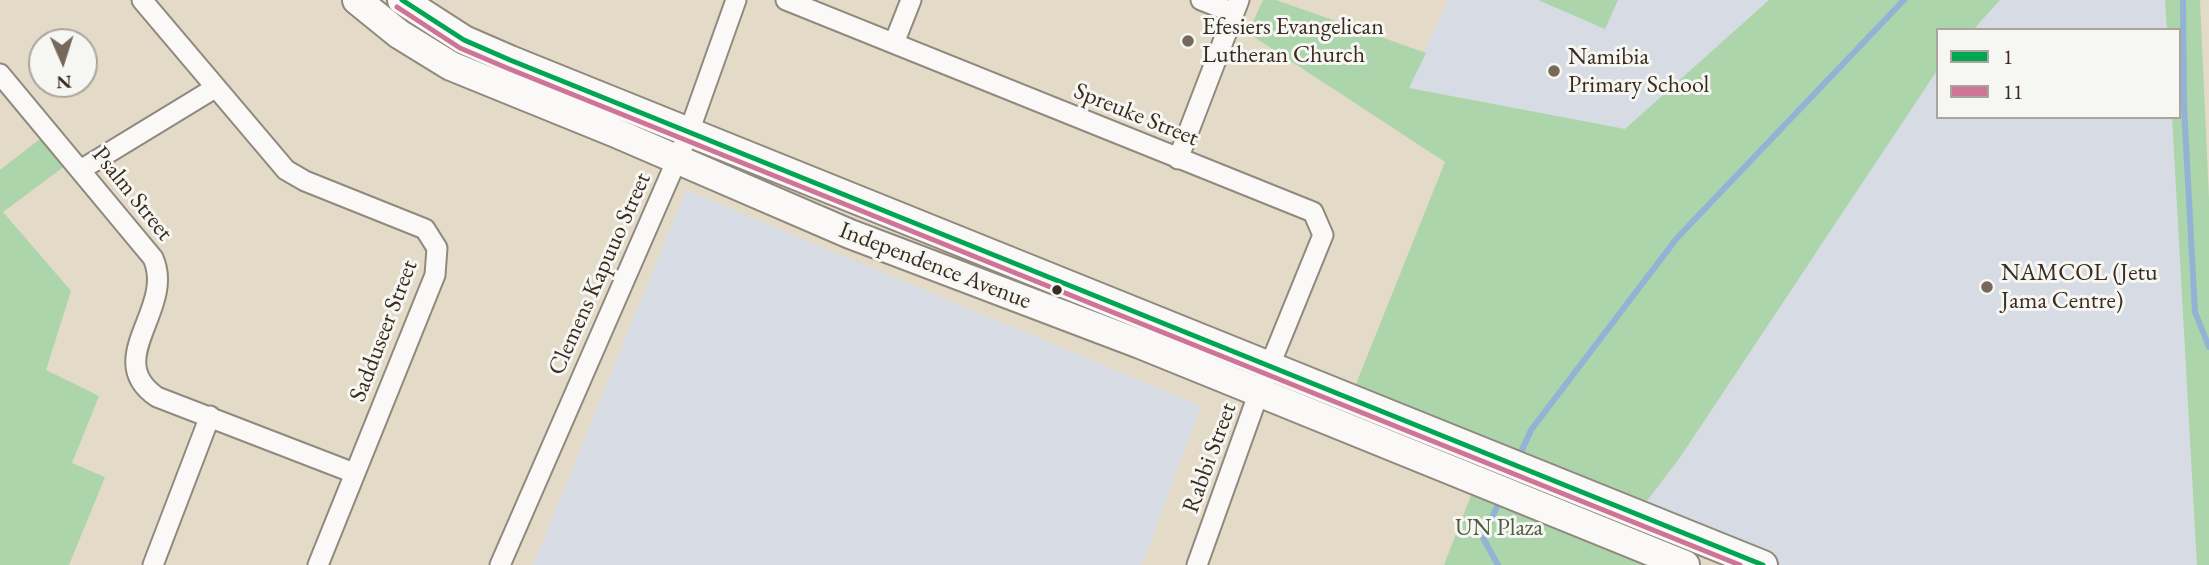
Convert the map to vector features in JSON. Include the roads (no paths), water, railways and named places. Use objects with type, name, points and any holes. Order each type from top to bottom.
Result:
[{"type":"main road","name":"Independence Avenue","points":[[357,0],[399,34],[451,66],[616,133],[850,234],[1264,380],[1485,452],[1763,565]]},
{"type":"main road","name":"Independence Avenue","points":[[402,0],[464,40],[689,132],[1264,380],[1477,480],[1685,565]]},
{"type":"street","name":"Sadduseer Street","points":[[142,0],[215,88],[295,176],[425,229],[437,248],[435,275],[318,565]]},
{"type":"street","name":"Clemens Kapuuo Street","points":[[500,565],[689,132],[736,0]]},
{"type":"street","name":"Spreuke Street","points":[[786,0],[1313,212],[1323,235],[1264,380]]},
{"type":"street","points":[[894,43],[911,0]]},
{"type":"street","points":[[1178,159],[1237,6],[1202,0]]},
{"type":"street","name":"Psalm Street","points":[[0,74],[82,169],[147,249],[158,268],[156,299],[134,364],[139,382],[157,397],[354,473]]},
{"type":"street","points":[[82,169],[215,88]]},
{"type":"street","name":"Rabbi Street","points":[[1197,565],[1264,380]]},
{"type":"street","points":[[153,565],[210,416]]},
{"type":"waterway","points":[[1518,459],[1531,430],[1677,238],[1904,0]]},
{"type":"waterway","points":[[2183,0],[2184,107],[2195,312],[2209,347]]},
{"type":"waterway","points":[[1498,565],[1483,538],[1501,498]]},
{"type":"place","name":"Efesiers Evangelican Lutheran Church","points":[[1188,41]]},
{"type":"place","name":"Namibia Primary School","points":[[1554,71]]},
{"type":"place","name":"NAMCOL (Jetu Jama Centre)","points":[[1987,287]]},
{"type":"park label","name":"UN Plaza","points":[[1499,528]]}]
